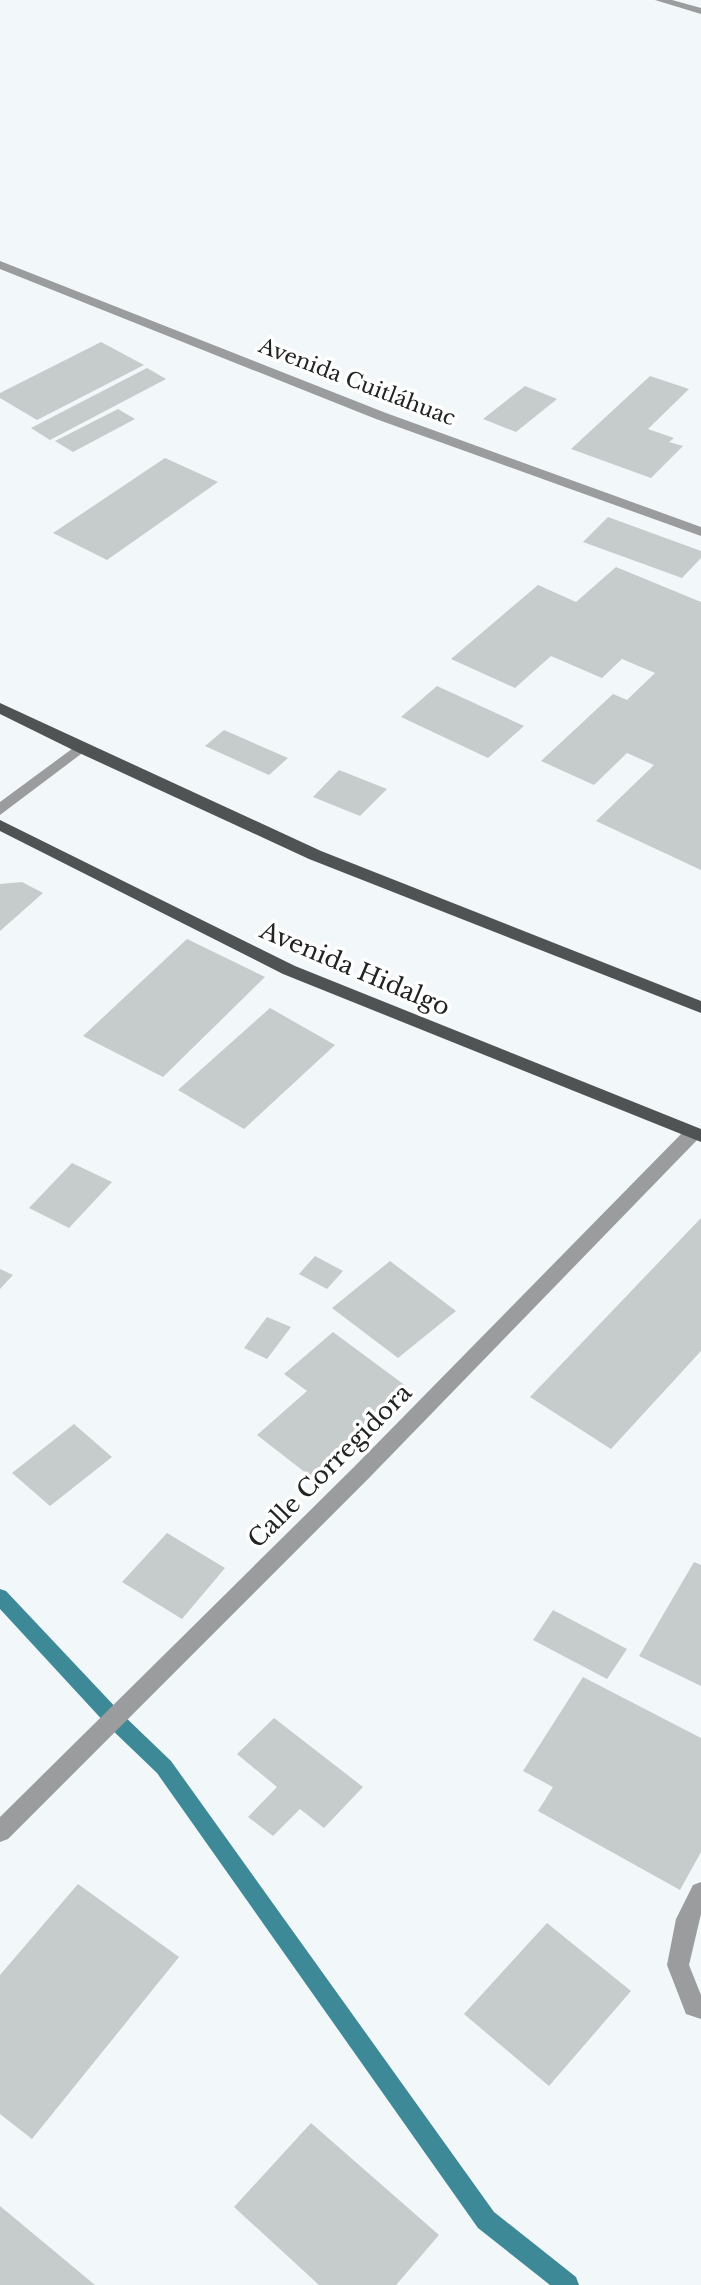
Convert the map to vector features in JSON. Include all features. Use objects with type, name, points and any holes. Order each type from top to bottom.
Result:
[{"type":"main road","points":[[0,708],[80,748],[315,855],[701,1007]]},
{"type":"main road","name":"Avenida Hidalgo","points":[[0,825],[289,970],[697,1135]]},
{"type":"street","points":[[660,0],[701,11]]},
{"type":"street","name":"Avenida Cuitláhuac","points":[[0,265],[382,416],[701,532]]},
{"type":"street","points":[[0,810],[80,748]]},
{"type":"street","name":"Calle Corregidora","points":[[0,1832],[697,1135]]},
{"type":"street","points":[[701,1892],[687,1919],[678,1965],[694,2006],[701,2008]]},
{"type":"building","points":[[101,342],[144,365],[37,420],[0,398],[0,393]]},
{"type":"building","points":[[147,368],[166,379],[50,440],[31,428]]},
{"type":"building","points":[[650,376],[689,389],[648,429],[674,438],[669,442],[683,446],[651,478],[571,449]]},
{"type":"building","points":[[525,386],[557,399],[516,432],[483,419]]},
{"type":"building","points":[[118,409],[135,419],[73,452],[55,441]]},
{"type":"building","points":[[165,458],[218,482],[107,560],[53,533]]},
{"type":"building","points":[[608,517],[701,551],[701,558],[682,578],[583,542]]},
{"type":"building","points":[[616,567],[701,602],[701,870],[596,821],[654,765],[627,753],[594,785],[541,761],[613,694],[627,700],[655,673],[622,659],[602,678],[551,656],[515,688],[451,659],[538,585],[576,602]]},
{"type":"building","points":[[437,686],[524,726],[488,758],[401,717]]},
{"type":"building","points":[[224,730],[288,758],[269,775],[205,746]]},
{"type":"building","points":[[339,770],[387,789],[360,816],[313,797]]},
{"type":"building","points":[[22,882],[43,893],[0,931],[0,884]]},
{"type":"building","points":[[187,939],[265,977],[163,1077],[83,1036]]},
{"type":"building","points":[[270,1008],[335,1045],[244,1129],[178,1090]]},
{"type":"building","points":[[72,1163],[112,1182],[69,1228],[29,1208]]},
{"type":"building","points":[[701,1218],[701,1351],[611,1449],[530,1397]]},
{"type":"building","points":[[315,1256],[343,1271],[327,1289],[299,1274]]},
{"type":"building","points":[[390,1261],[456,1311],[398,1358],[332,1308]]},
{"type":"building","points":[[0,1269],[13,1275],[0,1289]]},
{"type":"building","points":[[267,1317],[291,1327],[267,1359],[244,1348]]},
{"type":"building","points":[[333,1332],[410,1389],[311,1477],[257,1435],[307,1391],[284,1374]]},
{"type":"building","points":[[74,1424],[112,1457],[50,1506],[12,1473]]},
{"type":"building","points":[[167,1533],[225,1568],[182,1619],[122,1582]]},
{"type":"building","points":[[694,1562],[701,1565],[701,1686],[639,1656]]},
{"type":"building","points":[[553,1610],[627,1649],[607,1679],[533,1640]]},
{"type":"building","points":[[583,1677],[701,1738],[701,1852],[680,1890],[538,1811],[553,1787],[523,1771]]},
{"type":"building","points":[[274,1718],[363,1787],[324,1828],[300,1809],[273,1836],[248,1817],[277,1787],[237,1754]]},
{"type":"building","points":[[78,1884],[179,1957],[32,2139],[0,2114],[0,1975]]},
{"type":"building","points":[[547,1923],[631,1991],[549,2086],[464,2014]]},
{"type":"building","points":[[311,2123],[439,2235],[396,2285],[319,2285],[234,2207]]},
{"type":"building","points":[[0,2206],[95,2285],[0,2285]]},
{"type":"waterway","points":[[0,1597],[114,1719],[164,1767],[486,2220],[568,2285]]}]
